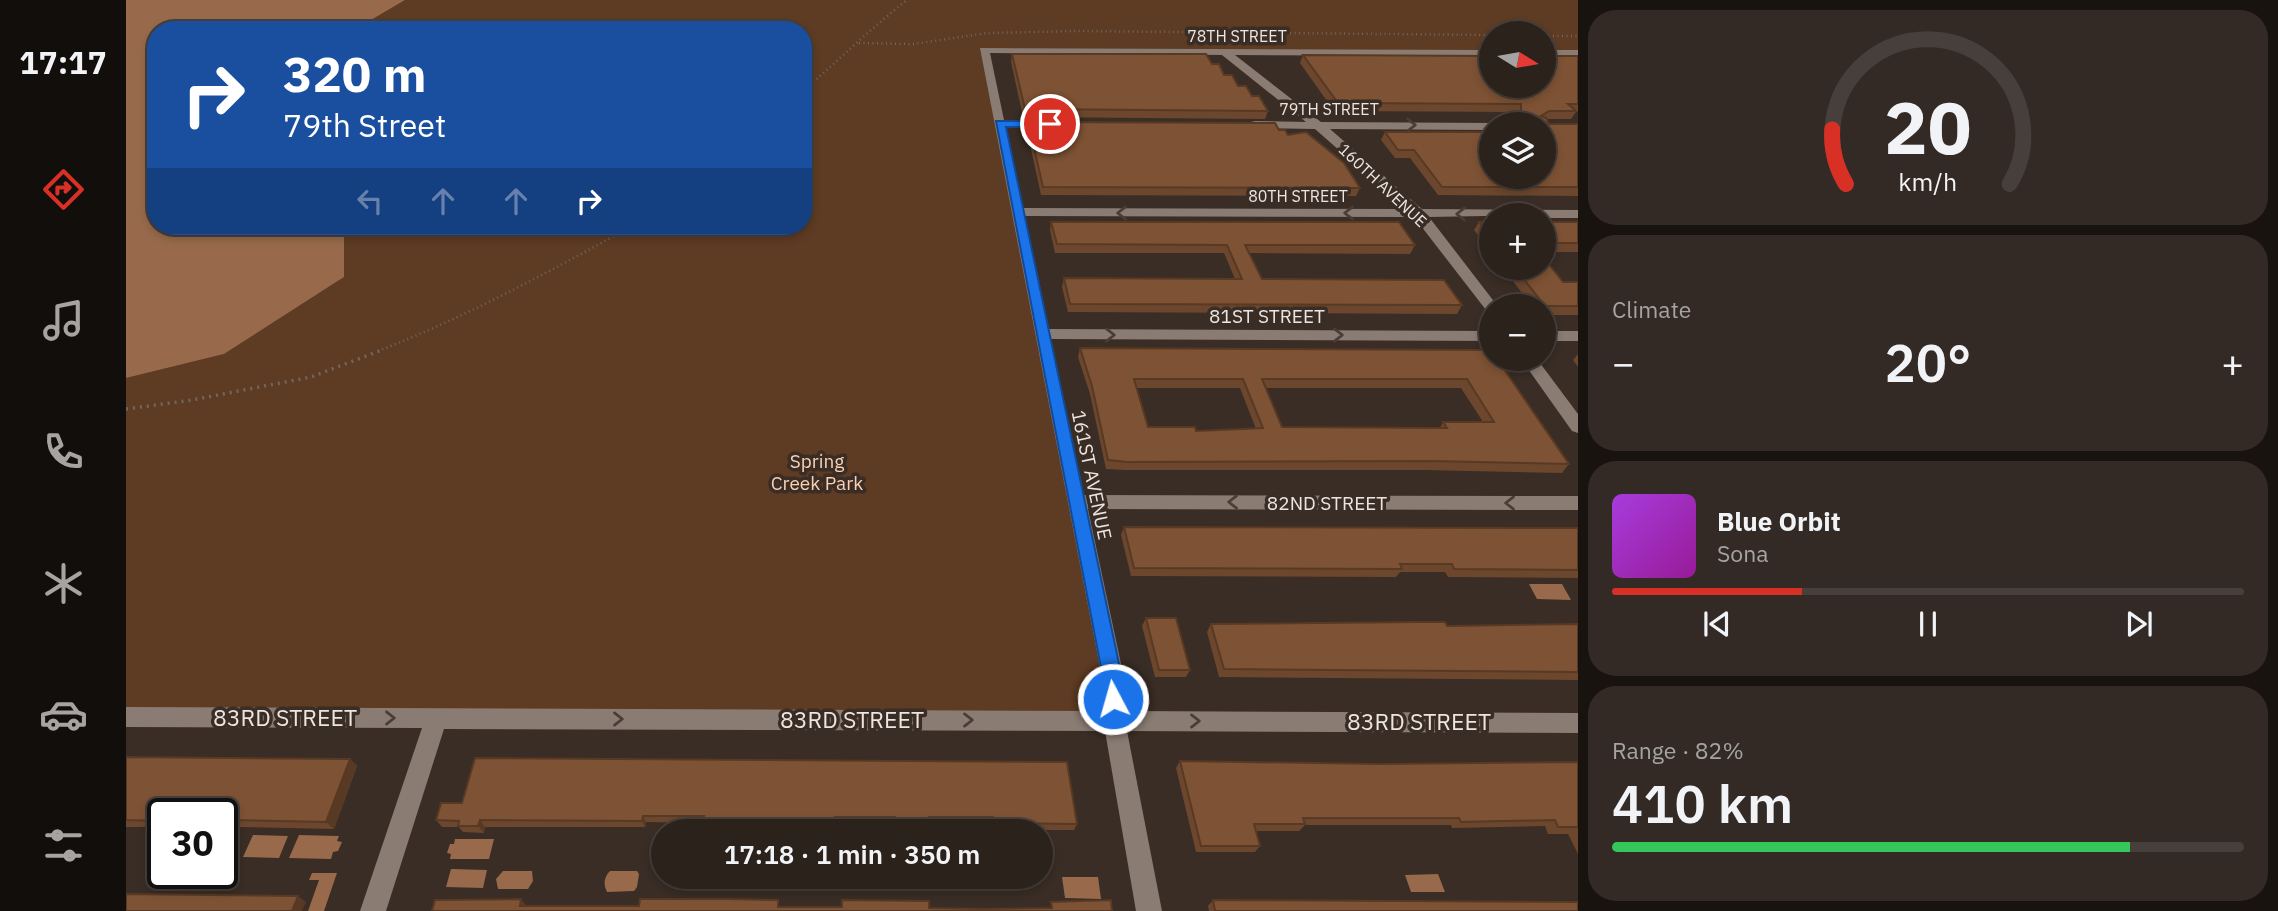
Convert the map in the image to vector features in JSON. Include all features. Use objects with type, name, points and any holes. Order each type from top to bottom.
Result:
[{"type":"street","name":"78TH STREET","points":[[984,50],[1479,52]]},
{"type":"street","name":"161ST AVENUE","points":[[984,50],[1113,678],[1114,721],[1149,911]]},
{"type":"street","name":"160TH AVENUE","points":[[1225,52],[1318,125],[1418,213],[1481,294]]},
{"type":"street","points":[[1556,53],[1578,53]]},
{"type":"street","points":[[999,124],[1066,124]]},
{"type":"street","name":"79TH STREET","points":[[1246,125],[1479,126]]},
{"type":"street","name":"80TH STREET","points":[[1018,212],[1578,214]]},
{"type":"street","name":"81ST STREET","points":[[1042,334],[1479,336]]},
{"type":"street","points":[[1556,336],[1578,336]]},
{"type":"street","points":[[1538,371],[1578,427]]},
{"type":"street","name":"82ND STREET","points":[[1076,502],[1578,503]]},
{"type":"street","name":"83RD STREET","points":[[126,717],[1578,723]]},
{"type":"street","points":[[373,911],[436,718]]},
{"type":"path","points":[[812,83],[859,43],[876,24],[907,0]]},
{"type":"path","points":[[859,43],[914,44],[987,33],[1076,30],[1479,35]]},
{"type":"path","points":[[1556,36],[1578,36]]},
{"type":"path","points":[[126,409],[192,400],[311,377],[420,335],[524,286],[616,235]]},
{"type":"green space","name":"Spring Creek Park","points":[[405,0],[1578,0],[1578,53],[1556,53],[1556,21],[1479,21],[1479,53],[984,50],[1114,721],[126,717],[126,378],[224,354],[344,277],[344,235],[812,235],[812,21],[369,21]]},
{"type":"shaded area","points":[[126,0],[405,0],[369,21],[147,21],[147,235],[344,235],[344,277],[224,354],[126,378]]},
{"type":"shaded area","points":[[1529,584],[1562,584],[1571,600],[1537,599]]},
{"type":"shaded area","points":[[253,835],[288,836],[279,858],[243,857]]},
{"type":"shaded area","points":[[299,835],[339,836],[337,841],[342,842],[338,851],[333,852],[331,859],[289,858]]},
{"type":"shaded area","points":[[455,839],[494,839],[489,859],[450,859],[451,854],[447,853]]},
{"type":"shaded area","points":[[451,869],[487,870],[483,888],[446,887]]},
{"type":"shaded area","points":[[503,871],[532,871],[533,881],[528,889],[498,889],[496,879]]},
{"type":"shaded area","points":[[610,871],[637,871],[637,887],[634,891],[607,892],[605,881]]},
{"type":"shaded area","points":[[312,873],[337,873],[324,911],[308,911],[319,880],[309,880]]},
{"type":"shaded area","points":[[1438,874],[1445,892],[1411,892],[1405,875]]},
{"type":"shaded area","points":[[1062,877],[1098,877],[1101,899],[1065,898]]},
{"type":"building","points":[[1012,54],[1206,54],[1212,64],[1219,64],[1224,75],[1232,75],[1238,86],[1246,86],[1252,96],[1259,96],[1268,111],[1025,109]]},
{"type":"building","points":[[1303,55],[1479,56],[1479,98],[1556,98],[1556,56],[1578,56],[1578,104],[1568,104],[1576,111],[1521,112],[1521,104],[1338,103]]},
{"type":"building","points":[[1028,122],[1275,123],[1279,130],[1285,130],[1288,135],[1306,132],[1344,163],[1360,188],[1043,187]]},
{"type":"building","points":[[1556,124],[1578,124],[1578,187],[1556,187]]},
{"type":"building","points":[[1385,132],[1479,132],[1479,187],[1442,187],[1414,150],[1398,150]]},
{"type":"building","points":[[1051,222],[1399,222],[1415,245],[1245,245],[1262,279],[1444,280],[1462,305],[1070,304],[1064,278],[1242,279],[1227,245],[1057,244]]},
{"type":"building","points":[[1556,222],[1578,222],[1578,243],[1556,243]]},
{"type":"building","points":[[1556,273],[1563,282],[1578,282],[1578,306],[1556,306],[1556,294],[1536,294],[1524,280],[1556,280]]},
{"type":"building","points":[[1080,348],[1479,350],[1479,371],[1505,371],[1569,464],[1430,461],[1127,462],[1108,460],[1092,386]],"holes":[[[1134,379],[1243,379],[1263,428],[1196,431],[1195,427],[1148,427]],[[1262,379],[1467,379],[1494,422],[1443,422],[1447,428],[1282,427]]]},
{"type":"building","points":[[1124,527],[1578,528],[1578,570],[1454,569],[1452,564],[1400,564],[1402,569],[1134,568]]},
{"type":"building","points":[[1146,618],[1176,618],[1190,670],[1159,670]]},
{"type":"building","points":[[1445,622],[1447,626],[1578,624],[1578,672],[1224,669],[1211,624]]},
{"type":"building","points":[[126,757],[350,759],[326,822],[238,820],[238,798],[147,798],[147,821],[126,820]]},
{"type":"building","points":[[475,758],[1067,762],[1077,824],[1053,824],[1053,819],[993,817],[703,819],[704,816],[643,816],[642,821],[480,820],[478,826],[458,826],[459,821],[436,820],[441,803],[462,803]]},
{"type":"building","points":[[1180,761],[1379,764],[1578,762],[1578,827],[1558,827],[1555,820],[1461,822],[1459,818],[1303,818],[1305,824],[1254,824],[1260,846],[1201,846]]},
{"type":"building","points":[[126,894],[298,896],[292,911],[126,911]]},
{"type":"building","points":[[521,899],[520,906],[639,906],[640,899],[727,899],[778,900],[778,907],[842,907],[842,900],[929,901],[929,908],[982,909],[1052,908],[1051,902],[1111,900],[1112,911],[432,911],[435,900]]},
{"type":"building","points":[[1213,900],[1578,902],[1578,911],[1215,911]]},
{"type":"route","points":[[1050,124],[999,124],[1113,678],[1113,699]]}]
